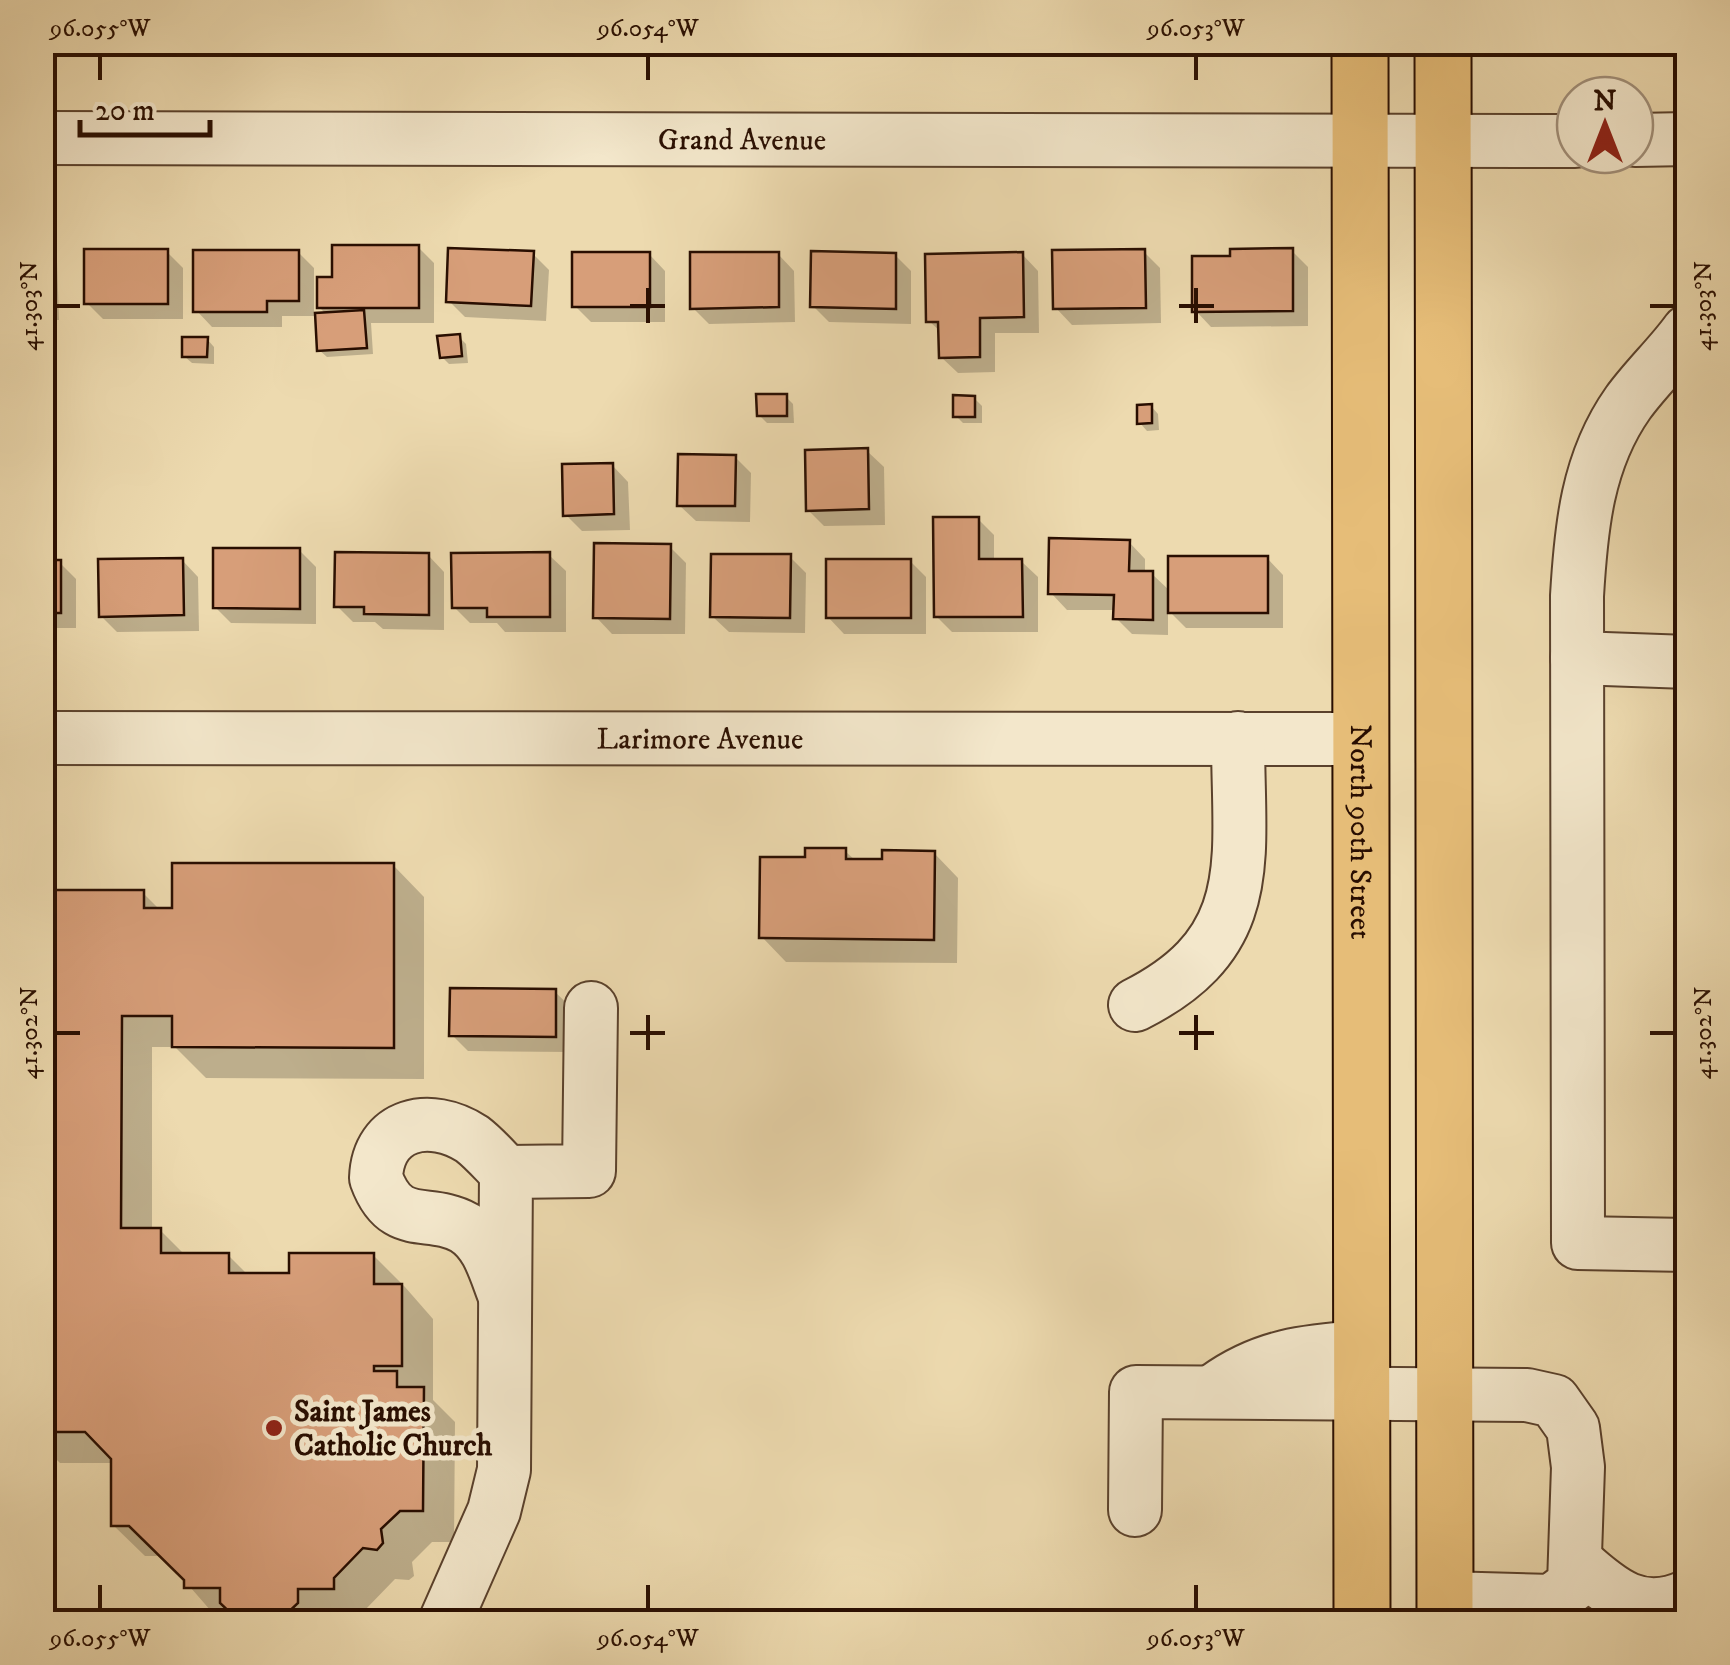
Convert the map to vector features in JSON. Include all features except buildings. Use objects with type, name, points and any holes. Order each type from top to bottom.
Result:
[{"type":"main road","name":"North 90th Street","points":[[1360,42],[1362,1622]]},
{"type":"main road","points":[[1443,42],[1445,1610]]},
{"type":"street","name":"Grand Avenue","points":[[42,138],[1555,141]]},
{"type":"street","points":[[1655,140],[1688,140]]},
{"type":"street","points":[[1688,331],[1628,404],[1598,459],[1581,521],[1577,658],[1578,1243],[1688,1245]]},
{"type":"street","points":[[1577,658],[1688,662]]},
{"type":"street","name":"Larimore Avenue","points":[[42,738],[1358,739]]},
{"type":"street","points":[[1135,1005],[1160,993],[1214,946],[1231,909],[1238,868],[1238,738]]},
{"type":"street","points":[[505,1296],[486,1249],[464,1228],[406,1215],[382,1193],[376,1178],[382,1147],[407,1126],[423,1123],[472,1140],[506,1172],[589,1171],[591,1008]]},
{"type":"street","points":[[445,1622],[494,1511],[504,1470],[506,1172]]},
{"type":"street","points":[[1135,1510],[1136,1392],[1211,1392],[1244,1368],[1285,1353],[1444,1394],[1527,1396],[1554,1401],[1573,1428],[1578,1468],[1574,1595]]},
{"type":"street","points":[[1445,1610],[1574,1595],[1615,1596],[1638,1604],[1671,1604],[1688,1596]]},
{"type":"place","name":"Saint James Catholic Church","points":[[274,1428]]}]
